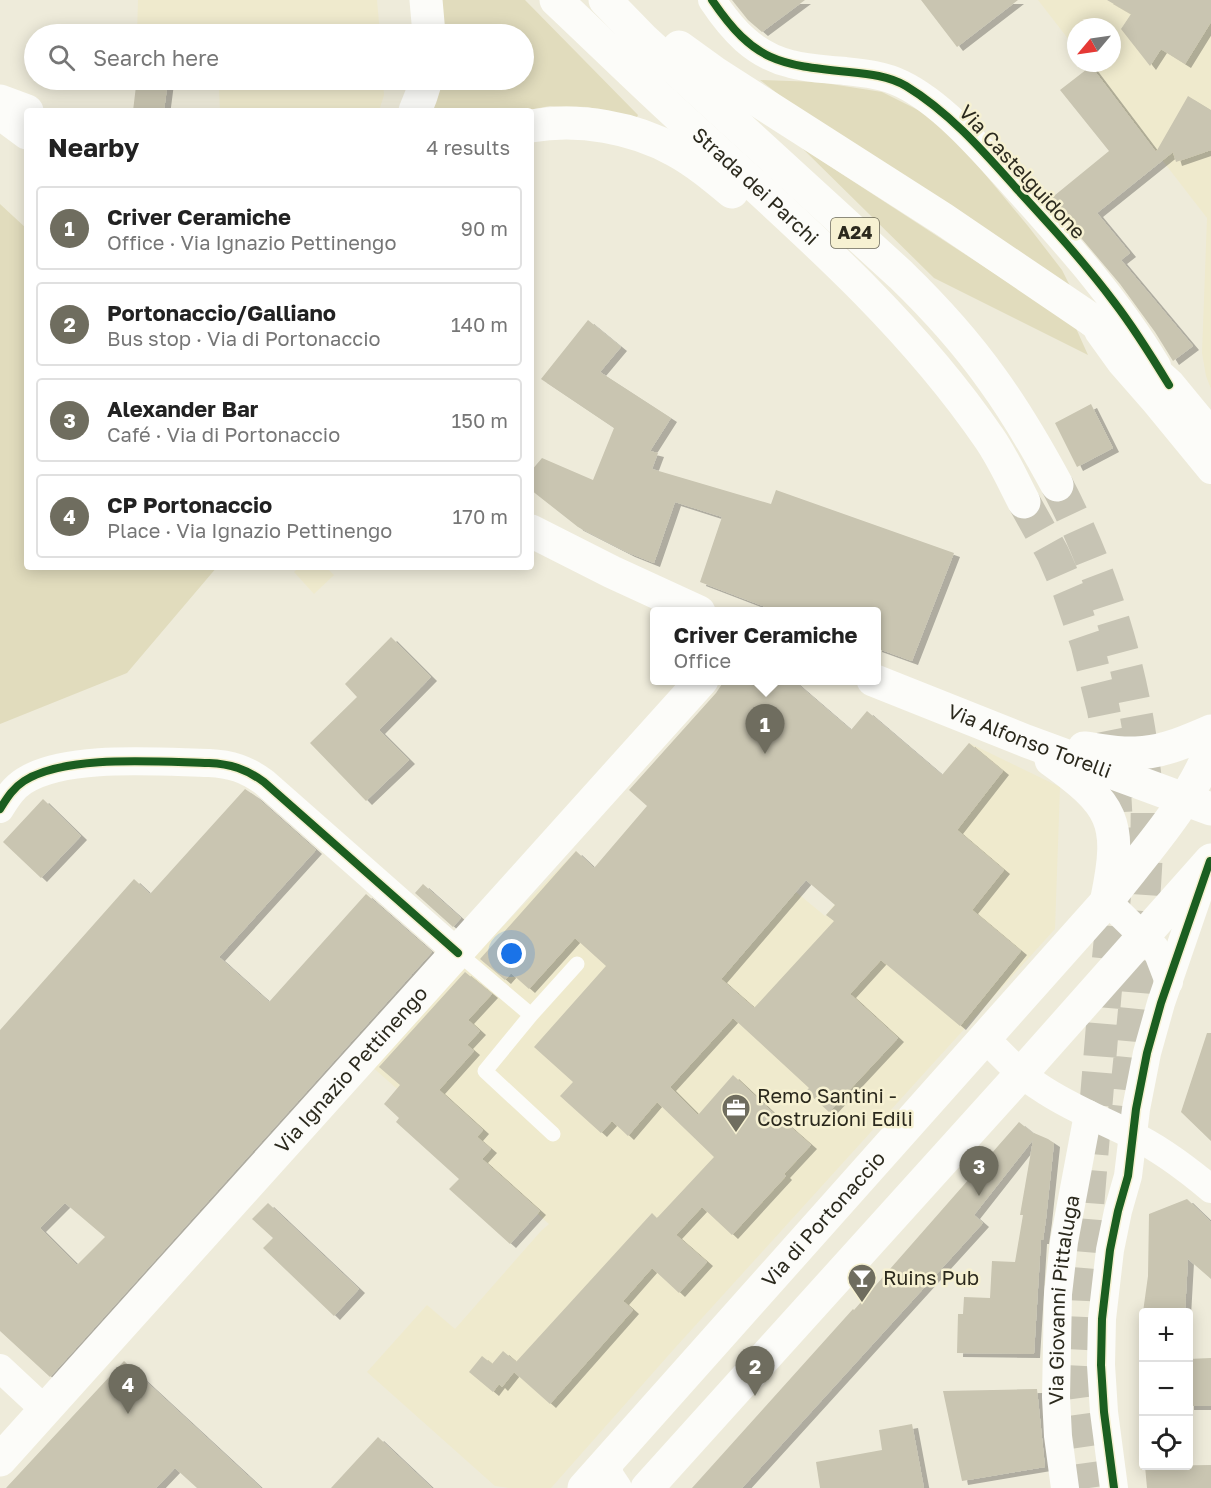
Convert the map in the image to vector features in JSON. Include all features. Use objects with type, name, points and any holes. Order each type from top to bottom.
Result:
[{"type":"main road","points":[[426,0],[428,24]]},
{"type":"main road","name":"Strada dei Parchi","points":[[556,0],[882,306],[968,408],[990,440],[1024,502]]},
{"type":"main road","points":[[611,6],[662,35],[715,73],[943,219],[1092,320],[1125,345],[1169,385],[1211,436]]},
{"type":"main road","name":"Strada dei Parchi","points":[[611,6],[644,40],[901,275],[931,306],[966,345],[1000,390],[1057,485]]},
{"type":"main road","points":[[416,108],[424,90]]},
{"type":"main road","points":[[0,102],[24,110]]},
{"type":"main road","points":[[0,113],[24,131]]},
{"type":"main road","points":[[534,126],[565,123],[601,126],[649,138],[676,150],[704,169],[782,233],[882,306]]},
{"type":"main road","points":[[534,533],[688,607]]},
{"type":"main road","points":[[534,556],[598,589],[650,612]]},
{"type":"main road","name":"Via Alfonso Torelli","points":[[881,684],[1026,741],[1198,804]]},
{"type":"main road","name":"Via Ignazio Pettinengo","points":[[0,1460],[698,685]]},
{"type":"main road","points":[[1026,741],[1137,753],[1165,749],[1211,731]]},
{"type":"main road","points":[[1026,741],[1062,768],[1103,805],[1111,822],[1114,837],[1113,871],[1107,901]]},
{"type":"main road","name":"Via di Portonaccio","points":[[584,1488],[612,1475],[984,1037],[1198,804],[1204,766],[1211,749]]},
{"type":"main road","points":[[647,1488],[1022,1074],[1210,861]]},
{"type":"street","name":"Via Castelguidone","points":[[712,0],[745,41],[768,57],[792,65],[882,77],[903,84],[945,114],[983,152],[1074,252],[1131,325],[1169,385]]},
{"type":"street","points":[[1074,252],[1092,320],[1121,363],[1211,470]]},
{"type":"street","points":[[0,809],[10,793],[24,781],[46,771],[73,765],[125,762],[222,763],[249,771],[458,953]]},
{"type":"street","name":"Via Giovanni Pittaluga","points":[[1114,1488],[1102,1391],[1102,1319],[1110,1250],[1128,1176],[1136,1109],[1147,1053],[1210,861]]},
{"type":"street","points":[[1107,901],[1155,948],[1169,982]]},
{"type":"street","points":[[984,1037],[1022,1074],[1052,1095],[1133,1136],[1175,1161],[1211,1189]]},
{"type":"street","name":"Via Giovanni Pittaluga","points":[[1065,1488],[1058,1436],[1056,1397],[1058,1294],[1064,1242],[1088,1114]]},
{"type":"street","points":[[0,1368],[45,1410]]},
{"type":"lane","points":[[458,953],[531,1015]]},
{"type":"lane","points":[[553,1134],[484,1071],[577,964]]},
{"type":"shaded area","points":[[138,0],[377,0],[379,24],[137,24]]},
{"type":"shaded area","points":[[440,0],[525,0],[638,115],[634,118],[588,107],[431,108],[435,90],[534,90],[534,24],[441,24]]},
{"type":"shaded area","points":[[1038,0],[1211,0],[1211,389],[1202,353],[1207,218],[1094,72],[1121,72],[1121,18],[1067,18],[1067,37]]},
{"type":"shaded area","points":[[760,80],[818,82],[882,92],[936,119],[1028,226],[1062,270],[1073,292],[833,137]]},
{"type":"shaded area","points":[[219,90],[384,90],[380,108],[220,108]]},
{"type":"shaded area","points":[[802,148],[1075,326],[1088,355],[934,278]]},
{"type":"shaded area","points":[[0,204],[24,226],[24,570],[214,570],[127,673],[0,724]]},
{"type":"shaded area","points":[[296,570],[329,570],[334,575],[314,594],[294,572]]},
{"type":"shaded area","points":[[969,743],[1060,787],[1055,929],[551,1488],[495,1486],[367,1372],[427,1305],[455,1329],[549,1224],[369,1064],[576,851],[721,979],[796,892],[825,916]]},
{"type":"building","points":[[732,0],[805,0],[762,32],[748,20]]},
{"type":"building","points":[[921,0],[1018,0],[957,47]]},
{"type":"building","points":[[1107,0],[1211,0],[1211,22],[1185,64],[1161,49],[1150,66],[1121,29],[1131,14]]},
{"type":"building","points":[[1083,72],[1096,72],[1156,152],[1188,96],[1211,110],[1211,150],[1176,162],[1173,152],[1097,213],[1130,253],[1121,260],[1193,346],[1173,361],[1120,284],[1049,200],[1109,151],[1060,90]]},
{"type":"building","points":[[136,90],[167,90],[164,108],[133,108]]},
{"type":"building","points":[[588,320],[621,347],[600,372],[671,418],[650,451],[658,453],[652,469],[771,504],[776,490],[954,553],[912,661],[881,650],[881,607],[765,607],[700,582],[722,517],[675,502],[654,563],[578,527],[534,492],[534,467],[542,458],[593,480],[614,428],[541,379]]},
{"type":"building","points":[[1091,404],[1113,448],[1077,467],[1055,423]]},
{"type":"building","points":[[391,637],[431,677],[379,730],[409,760],[366,801],[310,743],[357,697],[345,684]]},
{"type":"building","points":[[721,685],[799,685],[851,730],[867,711],[942,775],[969,743],[1003,771],[957,830],[1004,870],[972,910],[1021,951],[960,1026],[881,960],[850,994],[898,1038],[829,1112],[806,1091],[809,1088],[733,1018],[670,1087],[698,1115],[733,1075],[811,1145],[732,1235],[702,1207],[676,1235],[707,1262],[679,1293],[652,1268],[623,1301],[633,1310],[550,1404],[514,1372],[502,1387],[499,1384],[493,1392],[469,1372],[482,1356],[492,1364],[503,1351],[516,1362],[652,1213],[657,1218],[714,1157],[657,1102],[628,1136],[612,1121],[601,1133],[560,1096],[573,1082],[534,1047],[606,966],[575,938],[529,989],[511,973],[505,980],[480,959],[576,851],[594,868],[647,806],[629,790]],"holes":[[[806,880],[835,905],[826,915],[834,921],[754,1008],[721,979]]]},
{"type":"building","points":[[245,789],[316,850],[219,957],[269,1002],[366,894],[432,952],[50,1377],[0,1331],[0,1030],[134,879],[150,894]],"holes":[[[65,1203],[105,1237],[77,1265],[40,1228]]]},
{"type":"building","points":[[43,799],[81,836],[41,878],[3,842]]},
{"type":"building","points":[[423,884],[461,918],[453,927],[415,893]]},
{"type":"building","points":[[465,972],[492,994],[468,1020],[480,1031],[467,1045],[474,1051],[439,1090],[483,1130],[477,1137],[491,1149],[482,1159],[540,1211],[510,1244],[449,1189],[459,1179],[396,1122],[399,1118],[384,1104],[400,1085],[379,1067]]},
{"type":"building","points":[[1207,1033],[1211,1033],[1211,1141],[1181,1112]]},
{"type":"building","points":[[1019,1122],[1034,1134],[1054,1143],[1046,1219],[1043,1240],[1041,1240],[1034,1354],[957,1353],[958,1314],[963,1314],[964,1297],[990,1298],[992,1261],[1015,1262],[1023,1215],[1020,1215],[1033,1140],[974,1215],[983,1223],[742,1488],[692,1488],[854,1310]]},
{"type":"building","points":[[1187,1199],[1211,1222],[1211,1279],[1188,1259],[1185,1308],[1144,1308],[1148,1276],[1149,1214]]},
{"type":"building","points":[[268,1203],[359,1289],[334,1316],[263,1248],[273,1238],[252,1219]]},
{"type":"building","points":[[1211,1358],[1211,1406],[1193,1406],[1193,1359]]},
{"type":"building","points":[[124,1361],[261,1488],[197,1488],[175,1468],[156,1488],[6,1488]]},
{"type":"building","points":[[1037,1389],[1045,1467],[962,1481],[943,1391]]},
{"type":"building","points":[[912,1424],[924,1488],[820,1488],[816,1462],[882,1450],[879,1430]]},
{"type":"building","points":[[378,1437],[432,1488],[331,1488]]},
{"type":"building","points":[[1193,1465],[1211,1465],[1211,1488],[1147,1488],[1145,1470],[1193,1470]]},
{"type":"tunnel","points":[[1057,485],[1099,578],[1120,643],[1135,710],[1146,784],[1147,829],[1144,890],[1124,1116]]},
{"type":"tunnel","points":[[1024,502],[1053,554],[1069,591],[1087,644],[1108,733],[1114,780],[1117,835],[1116,880],[1082,1274],[1076,1395],[1089,1488]]},
{"type":"cycle path","points":[[712,0],[741,36],[770,57],[804,67],[886,78],[906,86],[937,108],[978,146],[1079,258],[1129,322],[1169,385]]},
{"type":"cycle path","points":[[0,809],[13,790],[24,781],[42,772],[64,767],[88,763],[140,761],[209,763],[238,768],[264,782],[458,953]]},
{"type":"cycle path","points":[[1114,1488],[1104,1412],[1101,1365],[1102,1319],[1110,1250],[1128,1176],[1136,1109],[1147,1053],[1161,1003],[1210,861]]},
{"type":"place","name":"Criver Ceramiche","points":[[765,754]]},
{"type":"place","name":"Remo Santini - Costruzioni Edili","points":[[736,1134]]},
{"type":"place","name":"Alexander Bar","points":[[979,1196]]},
{"type":"place","name":"Ruins Pub","points":[[862,1304]]},
{"type":"place","name":"Portonaccio/Galliano","points":[[755,1396]]},
{"type":"place","name":"CP Portonaccio","points":[[128,1414]]}]
